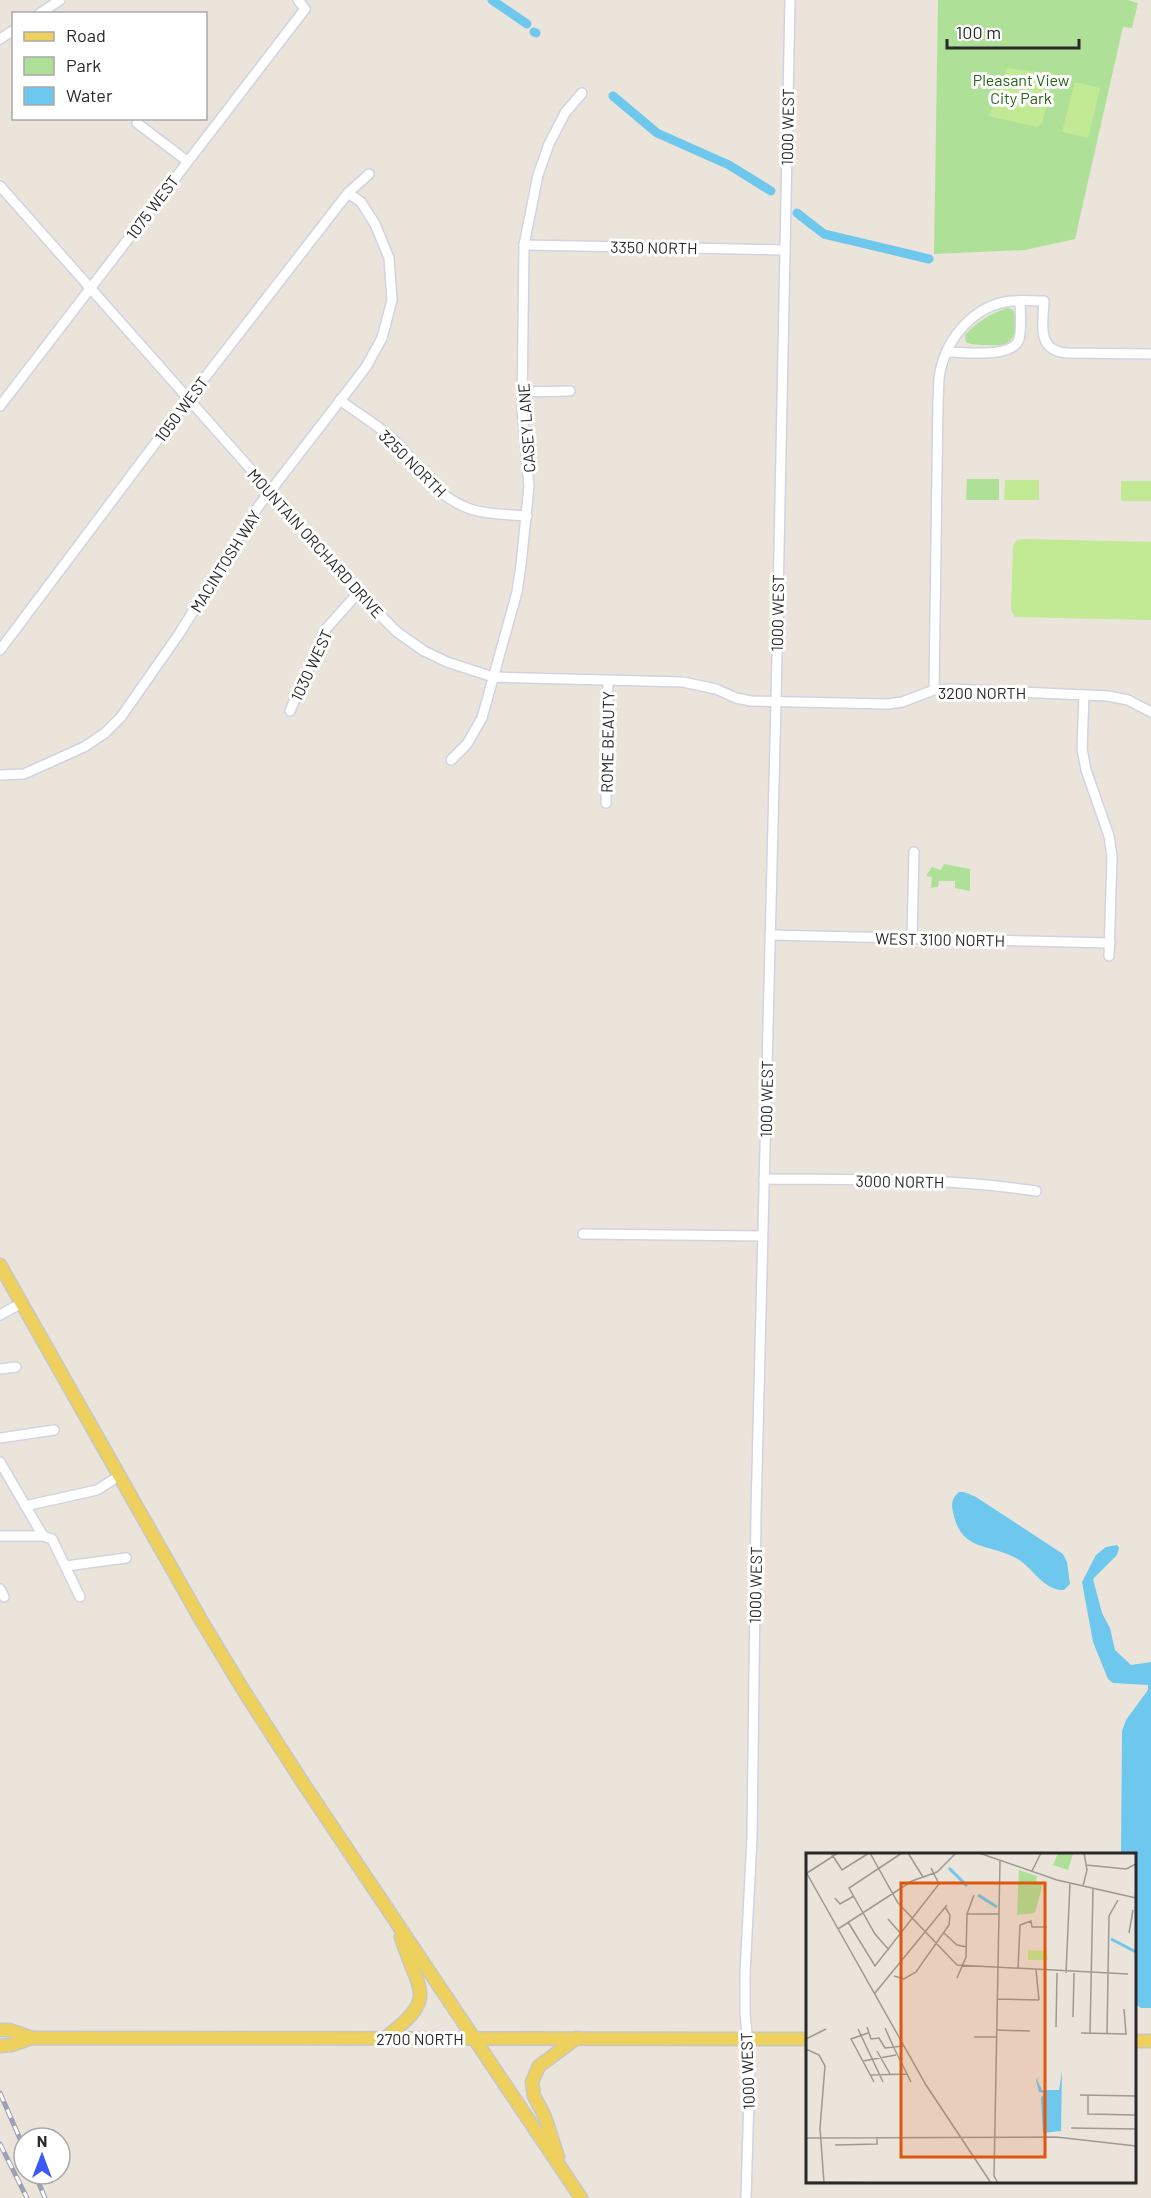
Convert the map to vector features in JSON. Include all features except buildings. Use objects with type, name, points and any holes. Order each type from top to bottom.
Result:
[{"type":"main road","points":[[0,1264],[242,1688],[303,1784],[581,2198]]},
{"type":"main road","points":[[385,2038],[412,2016],[418,2007],[420,1997],[418,1982],[397,1924]]},
{"type":"main road","name":"2700 NORTH","points":[[0,2030],[10,2030],[32,2038]]},
{"type":"main road","name":"2700 NORTH","points":[[0,2046],[12,2045],[32,2038],[806,2039]]},
{"type":"main road","points":[[563,2172],[545,2117],[534,2096],[532,2082],[539,2066],[577,2038]]},
{"type":"street","points":[[42,12],[60,0]]},
{"type":"street","name":"1075 WEST","points":[[0,406],[305,9],[298,0]]},
{"type":"street","name":"1000 WEST","points":[[746,2198],[749,2110],[745,1973],[752,1838],[756,1513],[790,0]]},
{"type":"street","name":"CASEY LANE","points":[[451,760],[467,744],[482,718],[517,592],[529,486],[522,392],[524,245],[538,175],[549,144],[565,113],[582,93]]},
{"type":"street","points":[[137,123],[187,161]]},
{"type":"street","name":"1050 WEST","points":[[0,650],[348,192],[369,174]]},
{"type":"street","name":"MOUNTAIN ORCHARD DRIVE","points":[[0,186],[358,593],[397,632],[424,651],[447,662],[493,677],[690,683],[716,689],[736,698],[776,702]]},
{"type":"street","name":"MACINTOSH WAY","points":[[0,775],[24,774],[84,747],[105,733],[121,717],[179,634],[258,507],[366,367],[382,338],[392,300],[389,258],[379,232],[361,202],[348,192]]},
{"type":"street","name":"3350 NORTH","points":[[524,245],[784,249]]},
{"type":"street","points":[[947,352],[995,352],[1012,349],[1019,338],[1020,301]]},
{"type":"street","points":[[934,690],[938,400],[940,373],[952,341],[976,315],[993,305],[1020,301],[1044,301],[1044,339],[1054,350],[1067,353],[1151,354]]},
{"type":"street","points":[[522,392],[570,391]]},
{"type":"street","name":"3250 NORTH","points":[[340,400],[394,440],[438,492],[449,499],[465,508],[527,516]]},
{"type":"street","name":"1030 WEST","points":[[290,711],[325,630],[358,593]]},
{"type":"street","name":"ROME BEAUTY","points":[[606,803],[608,681]]},
{"type":"street","name":"3200 NORTH","points":[[776,702],[888,704],[911,699],[934,690],[968,689],[1108,696],[1128,700],[1151,711]]},
{"type":"street","points":[[1084,694],[1082,749],[1086,770],[1109,836],[1112,855],[1109,956]]},
{"type":"street","points":[[912,938],[914,852]]},
{"type":"street","name":"WEST 3100 NORTH","points":[[770,936],[1110,944]]},
{"type":"street","name":"3000 NORTH","points":[[764,1179],[957,1182],[1036,1191]]},
{"type":"street","points":[[583,1234],[762,1236]]},
{"type":"street","points":[[0,1315],[22,1303]]},
{"type":"street","points":[[0,1369],[16,1366]]},
{"type":"street","points":[[0,1438],[54,1430]]},
{"type":"street","points":[[1,1465],[43,1536]]},
{"type":"street","points":[[26,1506],[97,1490],[119,1476]]},
{"type":"street","points":[[0,1536],[43,1536],[52,1539],[80,1597]]},
{"type":"street","points":[[66,1566],[126,1558]]},
{"type":"green space","name":"Pleasant View City Park","points":[[938,0],[1128,0],[1138,3],[1132,28],[1123,27],[1075,239],[1025,250],[934,254]]},
{"type":"green space","points":[[1007,68],[1055,74],[1042,123],[1037,127],[989,116]]},
{"type":"green space","points":[[1075,82],[1100,88],[1088,138],[1062,132]]},
{"type":"green space","points":[[1008,308],[1013,310],[1016,319],[1014,334],[1009,342],[975,345],[966,342],[965,335],[974,326],[990,315]]},
{"type":"green space","points":[[967,479],[999,479],[999,500],[966,500]]},
{"type":"green space","points":[[1005,480],[1039,480],[1039,500],[1004,500]]},
{"type":"green space","points":[[1121,481],[1151,481],[1151,501],[1121,501]]},
{"type":"green space","points":[[1017,540],[1151,542],[1151,620],[1015,617],[1011,610],[1013,546]]},
{"type":"green space","points":[[944,864],[970,869],[970,891],[955,888],[955,881],[939,881],[938,887],[926,888],[931,887],[932,877],[926,876],[932,867],[941,870]]},
{"type":"water","points":[[959,1492],[976,1497],[1063,1554],[1067,1562],[1070,1584],[1064,1590],[1050,1587],[1016,1558],[969,1540],[962,1534],[953,1512],[953,1501]]},
{"type":"water","points":[[1117,1545],[1119,1548],[1117,1555],[1093,1579],[1115,1650],[1131,1665],[1151,1662],[1151,2008],[1141,2008],[1136,2005],[1136,1853],[1121,1853],[1122,1731],[1126,1720],[1148,1690],[1148,1685],[1113,1683],[1108,1679],[1093,1642],[1082,1582],[1096,1555],[1106,1547]]},
{"type":"waterway","points":[[492,0],[527,24]]},
{"type":"waterway","points":[[613,96],[657,133],[729,165],[771,191]]},
{"type":"waterway","points":[[797,213],[824,234],[929,259]]},
{"type":"railway","points":[[0,2093],[14,2126]]},
{"type":"railway","points":[[0,2144],[27,2198]]},
{"type":"railway","points":[[40,2186],[45,2198]]}]
